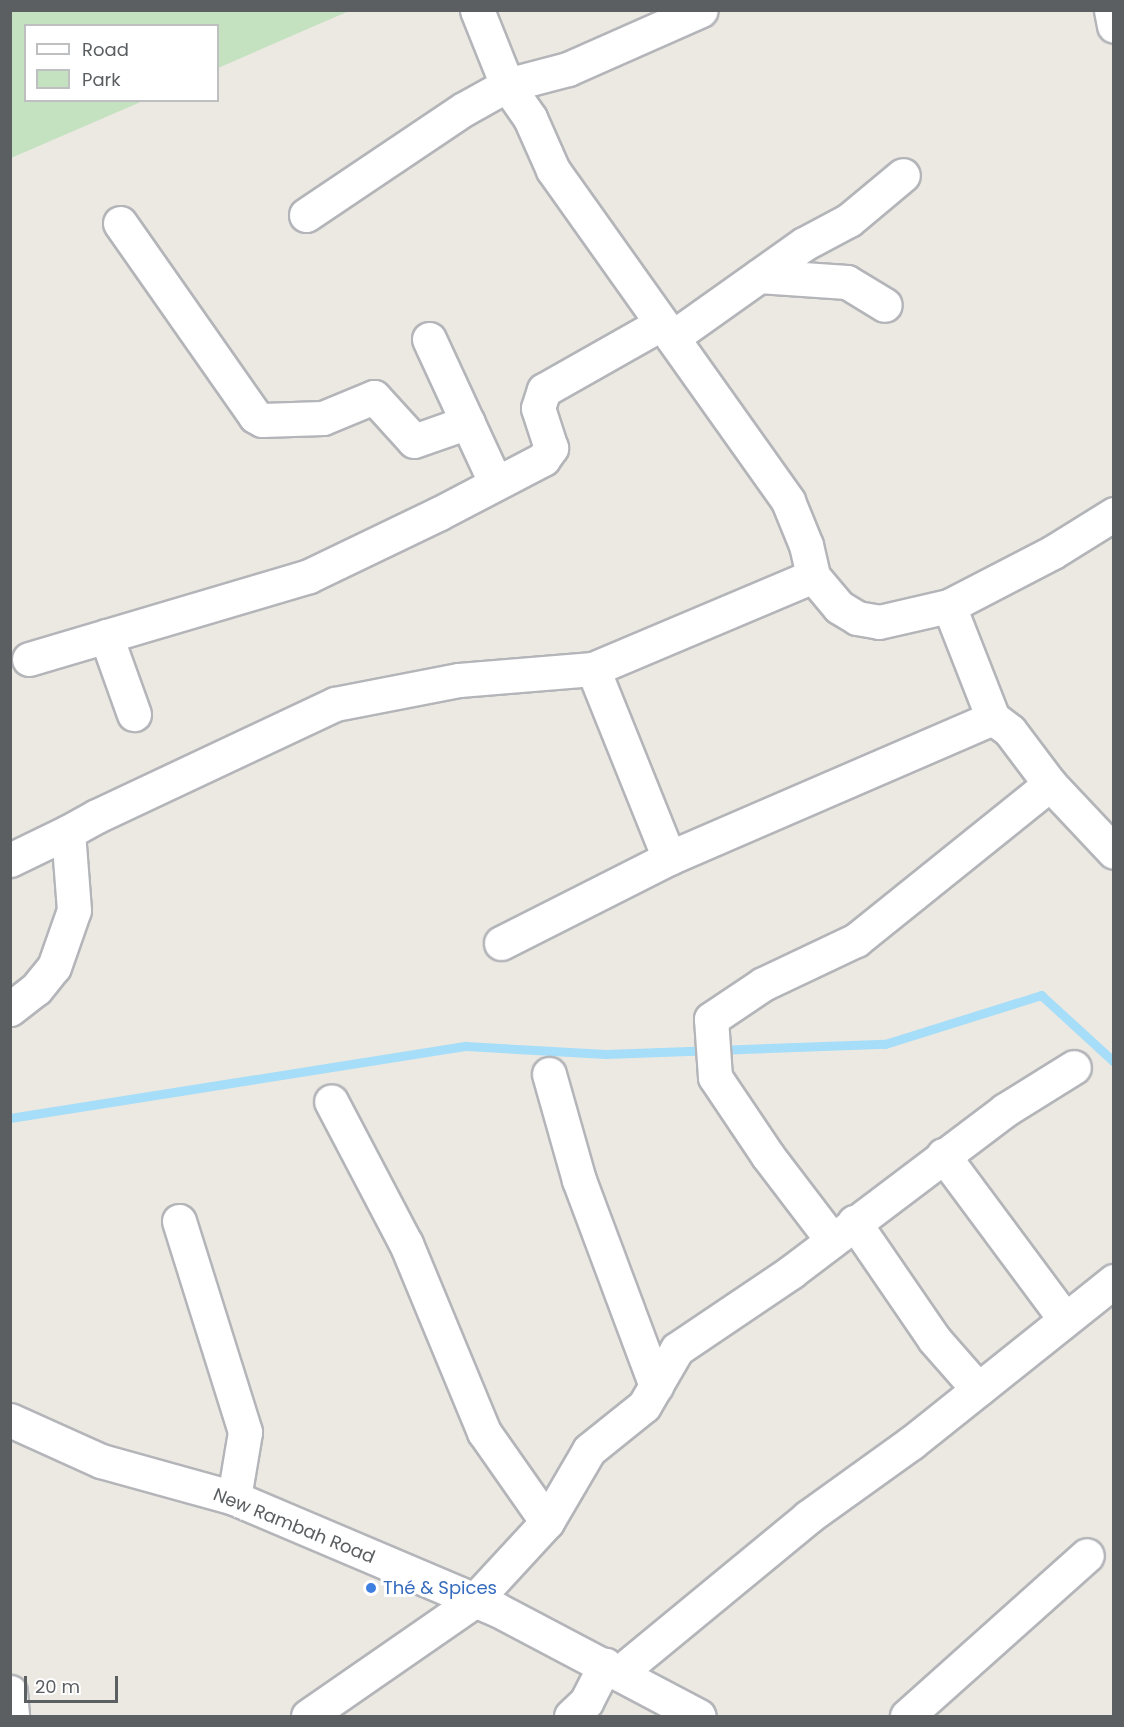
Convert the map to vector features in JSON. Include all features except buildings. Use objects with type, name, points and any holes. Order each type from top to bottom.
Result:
[{"type":"street","points":[[477,10],[507,86],[530,118],[553,170],[624,266],[666,331],[788,501],[806,545],[813,576],[839,607],[857,618],[879,622],[949,606],[1053,552],[1113,514]]},
{"type":"street","points":[[306,215],[464,109],[507,86],[568,69],[701,10]]},
{"type":"street","points":[[1111,10],[1113,26]]},
{"type":"street","points":[[28,659],[309,576],[438,514],[549,454],[551,448],[538,408],[544,390],[666,331],[759,276],[849,220],[903,175]]},
{"type":"street","points":[[120,223],[255,416],[261,420],[323,418],[374,398],[414,441],[468,422]]},
{"type":"street","points":[[759,276],[848,282],[885,305]]},
{"type":"street","points":[[429,339],[495,482]]},
{"type":"street","points":[[10,860],[335,704],[459,680],[593,669],[813,576]]},
{"type":"street","points":[[949,606],[993,718],[1010,731],[1050,784],[1113,852]]},
{"type":"street","points":[[106,636],[134,714]]},
{"type":"street","points":[[593,669],[669,858]]},
{"type":"street","points":[[501,943],[669,858],[993,718]]},
{"type":"street","points":[[978,1389],[843,1231],[768,1156],[715,1077],[711,1019],[763,984],[856,940],[1050,784]]},
{"type":"street","points":[[10,1009],[36,989],[54,967],[74,910],[69,832]]},
{"type":"street","points":[[308,1716],[474,1601],[547,1522],[589,1450],[644,1406],[677,1349],[843,1231],[1005,1110],[1074,1067]]},
{"type":"street","points":[[549,1074],[579,1180],[656,1386]]},
{"type":"street","points":[[331,1101],[406,1244],[484,1432],[547,1522]]},
{"type":"street","points":[[943,1155],[1065,1319]]},
{"type":"street","points":[[179,1221],[245,1432],[234,1498]]},
{"type":"street","points":[[571,1716],[586,1702],[612,1669],[978,1389],[1113,1281]]},
{"type":"street","name":"New Rambah Road","points":[[10,1419],[101,1461],[234,1498],[474,1601],[612,1669],[699,1716]]},
{"type":"street","points":[[907,1716],[1087,1555]]},
{"type":"street","points":[[10,1692],[12,1716]]},
{"type":"green space","points":[[11,10],[349,10],[219,68],[219,24],[24,24],[24,102],[141,102],[11,158]]},
{"type":"waterway","points":[[10,1118],[466,1046],[606,1054],[885,1044],[1041,995],[1114,1062]]},
{"type":"place","name":"Thé & Spices","points":[[371,1588]]}]
